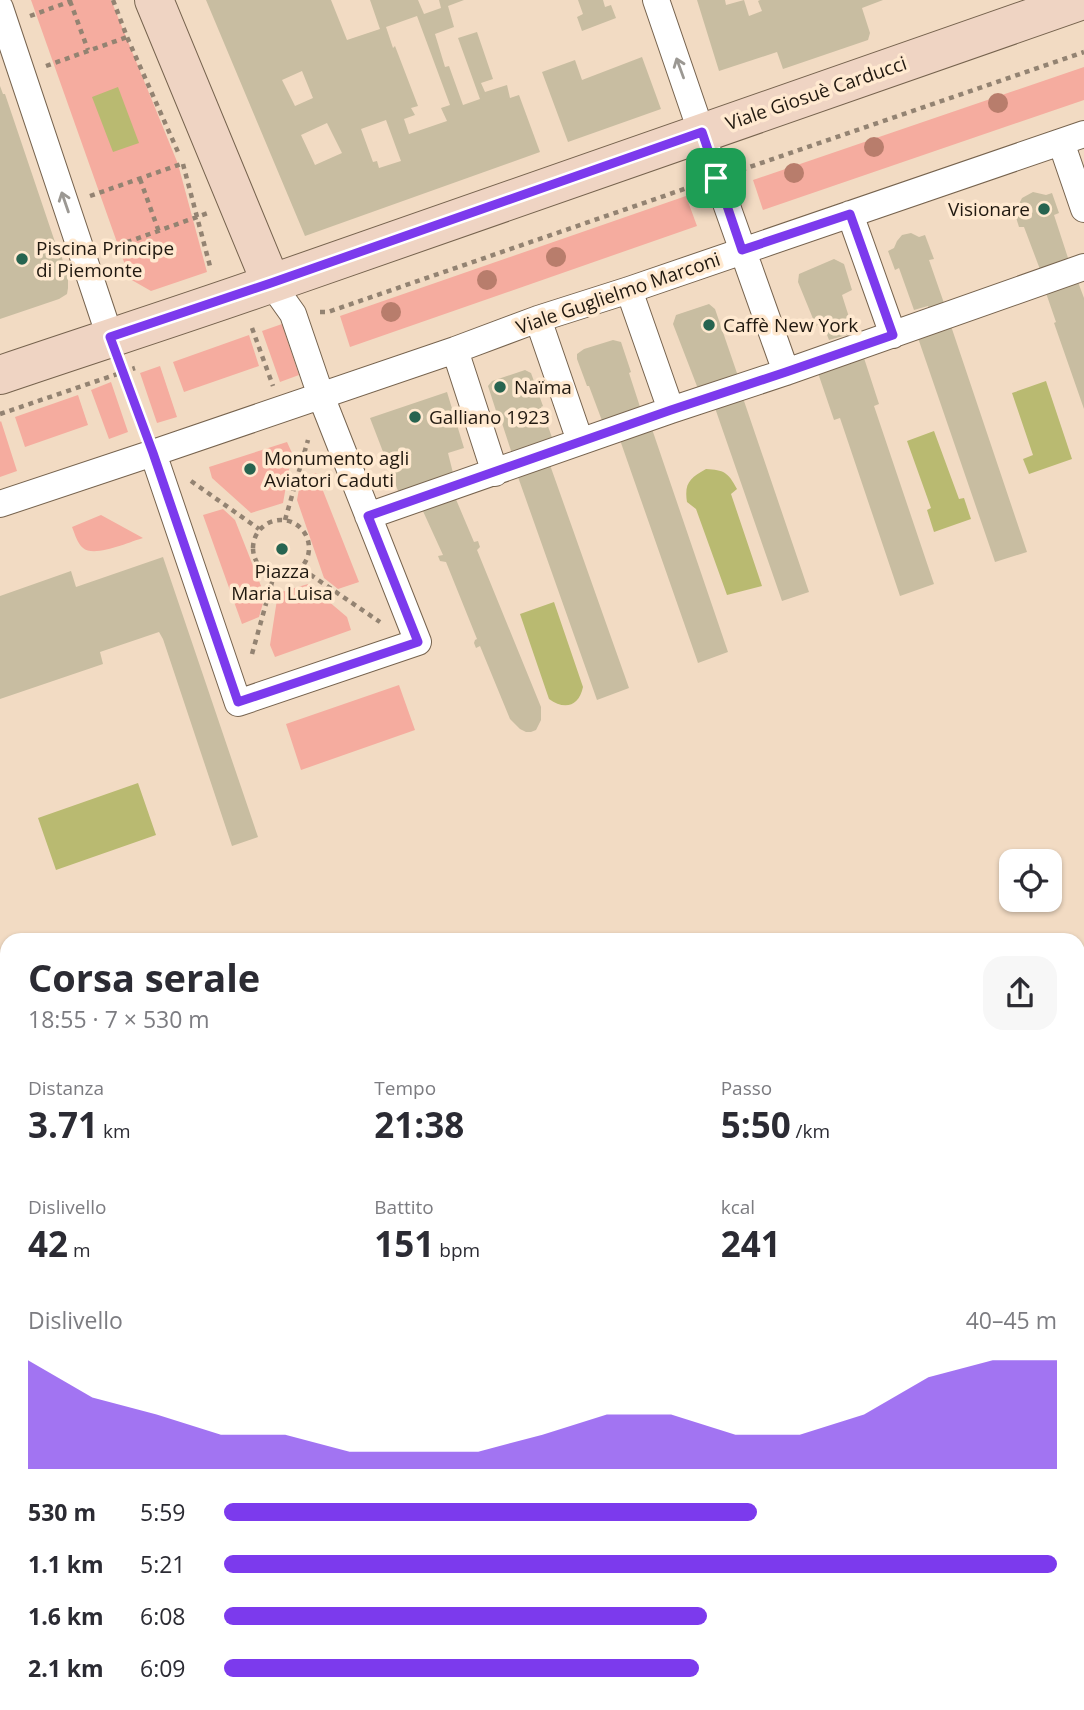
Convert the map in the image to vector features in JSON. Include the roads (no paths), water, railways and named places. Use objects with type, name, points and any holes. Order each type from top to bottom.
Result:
[{"type":"street","points":[[656,0],[786,372]]},
{"type":"street","name":"Viale Giosuè Carducci","points":[[0,376],[1083,0]]},
{"type":"street","points":[[153,453],[238,702],[418,642],[321,396],[293,314],[271,283],[237,202],[199,156],[159,12]]},
{"type":"street","points":[[3,16],[110,337]]},
{"type":"street","points":[[1072,138],[1084,209]]},
{"type":"street","name":"Viale Guglielmo Marconi","points":[[0,504],[1072,138]]},
{"type":"street","points":[[850,214],[893,335]]},
{"type":"street","points":[[368,516],[1084,267]]},
{"type":"street","points":[[629,290],[671,410]]},
{"type":"street","points":[[538,319],[580,442]]},
{"type":"street","points":[[455,350],[495,473]]},
{"type":"place","name":"Visionare","points":[[1044,209]]},
{"type":"place","name":"Piscina Principe di Piemonte","points":[[22,259]]},
{"type":"place","name":"Caffè New York","points":[[709,325]]},
{"type":"place","name":"Naïma","points":[[500,387]]},
{"type":"place","name":"Galliano 1923","points":[[415,417]]},
{"type":"place","name":"Monumento agli Aviatori Caduti","points":[[250,469]]},
{"type":"place","name":"Piazza Maria Luisa","points":[[282,549]]}]
